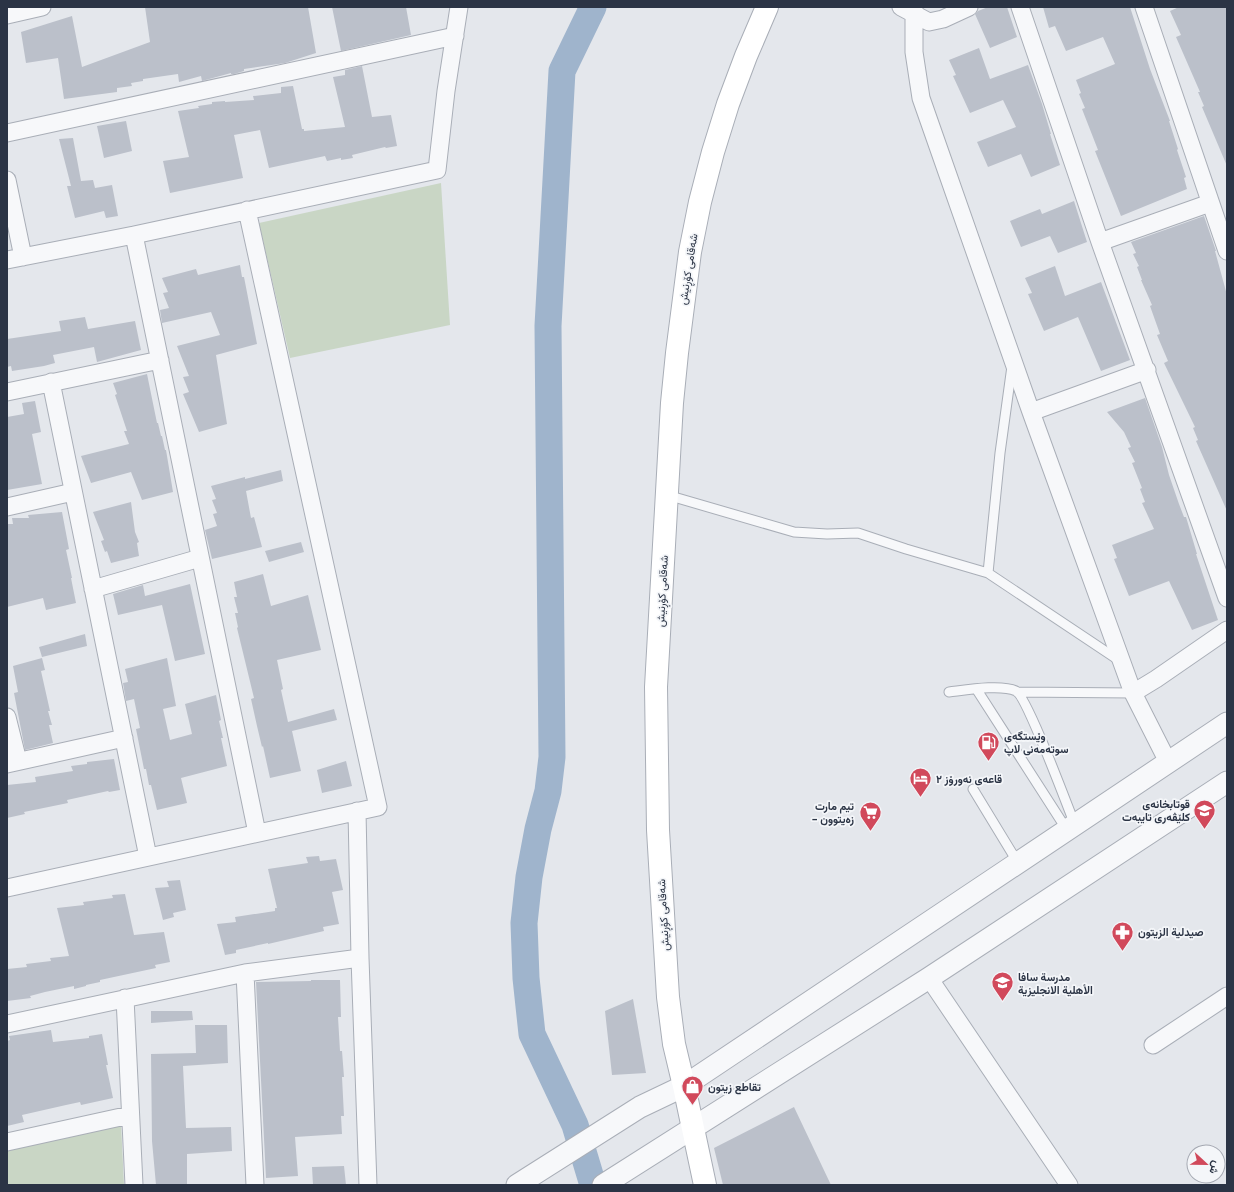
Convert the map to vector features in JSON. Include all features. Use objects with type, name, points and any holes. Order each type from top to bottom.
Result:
[{"type":"main road","name":"شەقامی کۆڕنیش","points":[[705,1185],[670,1020],[658,830],[656,687],[677,352],[690,252],[700,202],[711,159],[726,111],[746,56],[767,7]]},
{"type":"street","points":[[7,15],[42,7]]},
{"type":"street","points":[[7,180],[15,258],[134,235],[437,170],[446,91],[459,7]]},
{"type":"street","points":[[910,9],[929,22],[943,19],[969,7]]},
{"type":"street","points":[[1020,7],[1100,242],[1147,370],[1227,598]]},
{"type":"street","points":[[1144,7],[1227,251]]},
{"type":"street","points":[[910,9],[914,52],[921,98],[1031,412],[1121,662],[1133,693],[1168,762]]},
{"type":"street","points":[[7,133],[455,36]]},
{"type":"street","points":[[1100,242],[1210,203]]},
{"type":"street","points":[[7,888],[378,807],[247,210]]},
{"type":"street","points":[[134,235],[257,833]]},
{"type":"street","points":[[7,392],[160,360]]},
{"type":"street","points":[[1031,412],[1147,370]]},
{"type":"street","points":[[51,382],[148,857]]},
{"type":"street","points":[[7,507],[73,492]]},
{"type":"street","points":[[93,589],[200,558]]},
{"type":"street","points":[[1133,693],[1227,630]]},
{"type":"street","points":[[7,717],[12,762],[124,738]]},
{"type":"street","points":[[525,1179],[640,1107],[684,1086],[1227,723]]},
{"type":"street","points":[[603,1185],[1225,788]]},
{"type":"street","points":[[357,811],[360,958],[368,1185]]},
{"type":"street","points":[[7,1024],[245,973],[360,958]]},
{"type":"street","points":[[245,973],[255,1185]]},
{"type":"street","points":[[929,978],[1069,1185]]},
{"type":"street","points":[[1153,1045],[1227,996]]},
{"type":"street","points":[[125,998],[134,1185]]},
{"type":"street","points":[[7,1142],[130,1115]]},
{"type":"lane","points":[[988,573],[1000,453],[1013,361]]},
{"type":"lane","points":[[667,495],[794,532],[828,534],[858,533],[906,550],[988,573],[1121,662]]},
{"type":"lane","points":[[950,692],[998,688],[1017,692],[1133,693]]},
{"type":"lane","points":[[977,690],[1071,827]]},
{"type":"lane","points":[[1017,692],[1029,710],[1071,827]]},
{"type":"lane","points":[[973,789],[1018,863]]},
{"type":"green space","points":[[441,183],[450,325],[290,358],[259,223]]},
{"type":"green space","points":[[121,1124],[124,1185],[7,1185],[7,1150]]},
{"type":"building","points":[[145,7],[308,7],[316,53],[285,63],[244,69],[244,71],[234,74],[231,73],[202,81],[201,76],[179,82],[178,74],[143,79],[143,81],[131,83],[132,86],[117,88],[117,92],[64,99],[58,58],[26,63],[21,32],[72,16],[82,67],[150,42]]},
{"type":"building","points":[[332,7],[406,7],[411,35],[341,51]]},
{"type":"building","points":[[988,7],[1007,7],[1017,37],[990,48],[975,14],[978,11]]},
{"type":"building","points":[[1043,7],[1130,7],[1150,69],[1170,121],[1178,149],[1177,150],[1186,177],[1184,178],[1187,189],[1121,216],[1095,151],[1098,150],[1082,109],[1085,108],[1079,94],[1081,93],[1076,80],[1115,64],[1103,37],[1066,51],[1055,26],[1049,28]]},
{"type":"building","points":[[1179,7],[1227,7],[1227,166],[1202,107],[1204,106],[1198,92],[1200,92],[1176,37],[1181,35],[1170,11]]},
{"type":"building","points":[[979,48],[990,79],[1028,65],[1042,104],[1060,165],[1031,177],[1021,154],[988,167],[977,142],[1016,127],[1003,100],[970,113],[953,76],[956,75],[949,60]]},
{"type":"building","points":[[362,66],[372,117],[391,115],[397,146],[385,147],[352,155],[353,158],[341,160],[341,158],[327,161],[325,156],[269,168],[260,130],[234,135],[243,178],[170,193],[163,161],[189,157],[178,111],[199,108],[198,106],[212,104],[212,102],[254,100],[253,96],[281,93],[281,87],[293,86],[302,129],[304,129],[304,131],[345,127],[333,77],[345,75],[345,70]]},
{"type":"building","points":[[126,121],[132,151],[104,158],[97,126]]},
{"type":"building","points":[[73,138],[81,181],[93,180],[95,188],[112,185],[118,216],[106,218],[104,211],[75,218],[67,186],[71,186],[59,139]]},
{"type":"building","points":[[1074,201],[1087,242],[1058,253],[1050,236],[1021,247],[1010,221],[1040,209],[1042,214]]},
{"type":"building","points":[[1204,216],[1216,251],[1227,295],[1227,511],[1196,441],[1198,440],[1193,428],[1195,427],[1164,363],[1168,361],[1157,335],[1160,334],[1150,306],[1152,305],[1141,280],[1137,267],[1139,266],[1133,254],[1136,253],[1131,242]]},
{"type":"building","points":[[240,265],[242,277],[244,277],[257,344],[216,355],[227,424],[199,432],[183,394],[189,392],[183,377],[189,376],[177,346],[220,335],[211,312],[162,323],[160,310],[169,308],[163,293],[168,292],[162,278],[196,269],[198,275]]},
{"type":"building","points":[[1055,266],[1065,296],[1101,282],[1130,360],[1101,371],[1078,317],[1044,331],[1028,294],[1032,293],[1025,278]]},
{"type":"building","points":[[85,317],[88,329],[135,321],[141,350],[97,362],[94,347],[53,355],[55,363],[44,366],[12,371],[11,366],[7,367],[7,339],[61,331],[59,321]]},
{"type":"building","points":[[147,374],[157,423],[166,450],[173,492],[142,500],[131,472],[91,483],[81,456],[129,444],[124,431],[127,431],[115,395],[117,394],[113,383]]},
{"type":"building","points":[[1145,398],[1162,447],[1169,475],[1184,517],[1186,517],[1196,554],[1218,620],[1192,630],[1169,581],[1129,596],[1114,559],[1117,558],[1112,545],[1154,529],[1142,503],[1145,502],[1140,489],[1142,488],[1132,463],[1135,462],[1128,448],[1131,447],[1124,432],[1107,412]]},
{"type":"building","points":[[35,401],[41,432],[32,434],[42,484],[7,490],[7,417],[24,414],[22,403]]},
{"type":"building","points":[[281,470],[283,481],[246,491],[251,518],[254,517],[262,547],[212,559],[205,530],[217,526],[213,514],[217,513],[212,500],[216,499],[211,486]]},
{"type":"building","points":[[131,502],[135,532],[139,542],[137,543],[139,556],[111,563],[107,551],[105,552],[101,541],[104,540],[93,512]]},
{"type":"building","points":[[62,512],[69,549],[66,550],[76,603],[46,610],[43,598],[7,607],[7,524],[13,524],[12,518],[29,518],[28,515]]},
{"type":"building","points":[[301,542],[304,552],[269,562],[265,551]]},
{"type":"building","points":[[263,574],[271,606],[308,595],[321,650],[277,660],[283,689],[281,690],[288,722],[334,709],[337,720],[292,731],[301,771],[270,778],[251,699],[254,698],[237,628],[235,613],[238,613],[234,597],[237,597],[234,582]]},
{"type":"building","points":[[190,584],[205,654],[175,661],[162,605],[118,615],[113,594],[143,585],[145,596]]},
{"type":"building","points":[[85,634],[87,646],[42,657],[39,647]]},
{"type":"building","points":[[42,658],[45,670],[41,671],[50,711],[48,711],[52,725],[49,725],[53,743],[25,750],[14,693],[18,692],[13,666]]},
{"type":"building","points":[[167,658],[176,706],[163,709],[170,740],[192,734],[185,704],[216,695],[221,720],[219,721],[223,738],[221,738],[227,766],[181,778],[187,803],[157,810],[151,785],[149,785],[146,769],[144,769],[136,729],[140,728],[134,699],[126,701],[123,683],[128,682],[125,669]]},
{"type":"building","points":[[114,759],[120,790],[108,791],[67,800],[68,803],[24,812],[25,814],[7,818],[7,785],[36,782],[35,777],[73,771],[71,766],[87,764],[87,762]]},
{"type":"building","points":[[346,761],[352,786],[322,793],[317,770]]},
{"type":"building","points":[[319,856],[320,861],[336,859],[343,890],[332,892],[339,924],[323,927],[324,931],[236,950],[236,953],[225,955],[217,924],[236,922],[235,917],[275,911],[275,908],[277,908],[268,869],[308,863],[306,857]]},
{"type":"building","points":[[180,880],[186,910],[173,913],[174,917],[163,920],[155,888],[169,887],[167,881]]},
{"type":"building","points":[[125,894],[134,935],[164,932],[170,962],[155,965],[156,968],[100,980],[100,982],[74,989],[74,986],[30,996],[31,998],[7,1001],[7,969],[27,967],[26,964],[51,961],[50,958],[69,956],[57,908],[84,905],[83,902],[113,898],[112,895]]},
{"type":"building","points":[[340,980],[341,1017],[338,1017],[340,1051],[342,1051],[344,1077],[342,1077],[344,1116],[341,1116],[342,1134],[295,1137],[298,1176],[266,1178],[256,982]]},
{"type":"building","points":[[633,999],[646,1073],[612,1075],[605,1011]]},
{"type":"building","points":[[151,1011],[192,1011],[193,1020],[151,1023]]},
{"type":"building","points":[[195,1025],[227,1025],[228,1063],[183,1066],[186,1128],[231,1127],[232,1151],[187,1154],[187,1185],[156,1185],[152,1141],[151,1054],[196,1053]]},
{"type":"building","points":[[51,1030],[53,1042],[89,1038],[89,1036],[102,1034],[108,1065],[106,1065],[113,1098],[81,1105],[80,1102],[22,1115],[24,1122],[7,1126],[7,1041],[10,1040],[9,1036]]},
{"type":"building","points":[[794,1107],[831,1185],[723,1185],[714,1148]]},
{"type":"building","points":[[344,1166],[346,1185],[313,1185],[312,1167]]},
{"type":"waterway","points":[[593,7],[562,71],[548,326],[552,757],[548,791],[538,829],[529,877],[524,923],[526,978],[532,1034],[575,1125],[593,1185]]},
{"type":"place","name":"وێستگەی سوتەمەنی لاپ","points":[[989,762]]},
{"type":"place","name":"قاعەی نەورۆز ٢","points":[[921,798]]},
{"type":"place","name":"قوتابخانەی کلێڤەری تایبەت","points":[[1205,830]]},
{"type":"place","name":"تیم مارت - زەیتوون","points":[[870,832]]},
{"type":"place","name":"صيدلية الزيتون","points":[[1123,952]]},
{"type":"place","name":"مدرسة سافا الأهلية الانجليزية","points":[[1002,1002]]},
{"type":"place","name":"تقاطع زيتون","points":[[692,1106]]}]
